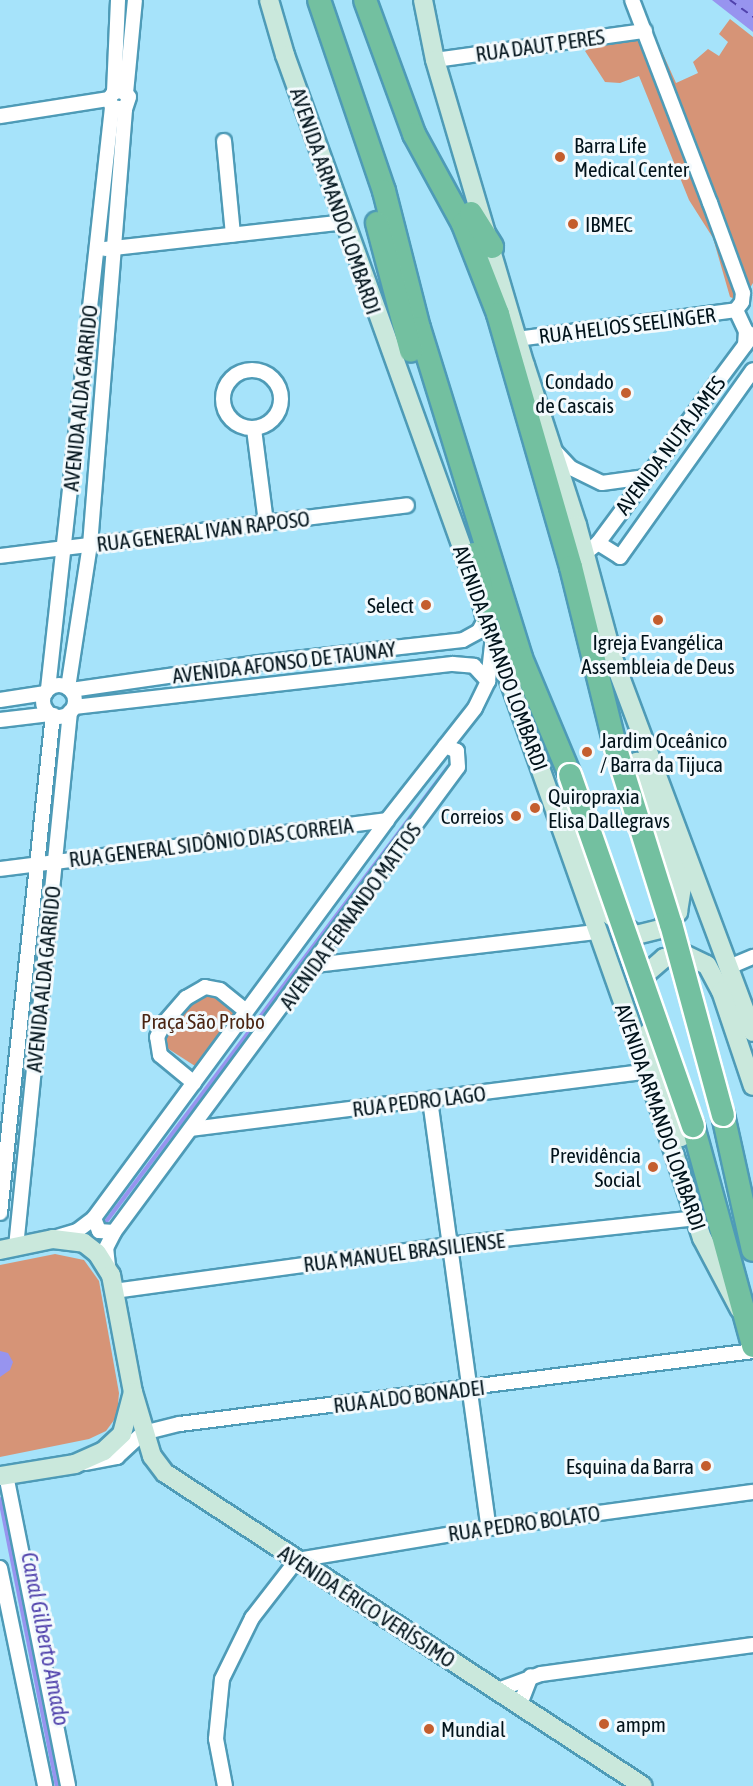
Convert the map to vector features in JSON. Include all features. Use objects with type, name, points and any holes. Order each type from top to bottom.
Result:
[{"type":"highway","name":"AVENIDA ARMANDO LOMBARDI","points":[[319,0],[384,191],[419,327],[521,658],[570,775],[693,1126],[753,1346]]},
{"type":"highway","points":[[365,0],[414,134],[479,259],[571,567],[615,749],[671,924],[723,1114],[753,1250]]},
{"type":"highway","points":[[398,94],[492,247]]},
{"type":"highway","points":[[358,119],[393,295],[474,553],[490,625]]},
{"type":"highway","points":[[522,398],[552,448]]},
{"type":"main road","name":"AVENIDA ARMANDO LOMBARDI","points":[[269,0],[345,222],[647,1071],[695,1218],[712,1261],[742,1312]]},
{"type":"main road","points":[[423,0],[435,60],[492,247],[517,339],[552,448],[591,548],[619,699],[637,763],[682,888],[678,912],[660,929],[636,935],[610,915],[562,793],[517,702]]},
{"type":"main road","points":[[613,658],[753,1032]]},
{"type":"main road","points":[[712,1261],[678,1126],[641,1006],[643,983],[655,963],[684,954],[707,965],[721,991],[753,1086]]},
{"type":"main road","points":[[8,1248],[53,1239],[84,1243],[108,1266]]},
{"type":"main road","name":"AVENIDA ÉRICO VERÍSSIMO","points":[[108,1266],[143,1433],[152,1456],[165,1473],[640,1785]]},
{"type":"main road","points":[[3,1476],[75,1464],[104,1451],[122,1434],[133,1392]]},
{"type":"street","name":"AVENIDA ALDA GARRIDO","points":[[70,689],[90,545],[114,249],[118,0]]},
{"type":"street","name":"AVENIDA ALDA GARRIDO","points":[[47,691],[65,548],[95,250],[117,100],[135,0]]},
{"type":"street","points":[[632,0],[748,294]]},
{"type":"street","name":"RUA DAUT PERES","points":[[435,60],[645,31]]},
{"type":"street","points":[[0,117],[117,100]]},
{"type":"street","points":[[224,141],[233,235]]},
{"type":"street","points":[[95,250],[345,222]]},
{"type":"street","name":"RUA HELIOS SEELINGER","points":[[517,339],[736,310],[748,294]]},
{"type":"street","name":"RUA HELIOS SEELINGER","points":[[736,310],[749,339]]},
{"type":"street","name":"AVENIDA NUTA JAMES","points":[[591,548],[749,339]]},
{"type":"street","points":[[591,548],[620,557],[753,370]]},
{"type":"street","points":[[245,371],[266,374],[280,390],[279,411],[264,426],[254,429],[233,422],[223,403],[228,383],[245,371]]},
{"type":"street","points":[[254,429],[266,523]]},
{"type":"street","points":[[552,448],[571,468],[602,483],[645,477]]},
{"type":"street","name":"RUA GENERAL IVAN RAPOSO","points":[[0,556],[407,505]]},
{"type":"street","name":"AVENIDA FERNANDO MATTOS","points":[[53,1239],[77,1231],[94,1218],[387,820],[475,708],[488,681],[490,625]]},
{"type":"street","name":"AVENIDA AFONSO DE TAUNAY","points":[[70,689],[259,663],[463,640],[490,625]]},
{"type":"street","name":"AVENIDA AFONSO DE TAUNAY","points":[[72,710],[453,664],[474,666],[488,681]]},
{"type":"street","points":[[0,700],[47,691],[58,685],[70,689],[72,710],[51,715],[0,720]]},
{"type":"street","points":[[47,691],[44,704],[51,715]]},
{"type":"street","name":"AVENIDA ALDA GARRIDO","points":[[8,1248],[72,710]]},
{"type":"street","name":"AVENIDA ALDA GARRIDO","points":[[0,1213],[39,863],[51,715]]},
{"type":"street","name":"AVENIDA FERNANDO MATTOS","points":[[108,1266],[106,1248],[114,1232],[315,965],[458,767],[457,751],[445,746]]},
{"type":"street","name":"RUA GENERAL SIDÔNIO DIAS CORREIA","points":[[0,869],[387,820]]},
{"type":"street","points":[[315,965],[598,932]]},
{"type":"street","points":[[729,967],[753,957]]},
{"type":"street","points":[[194,1083],[160,1055],[157,1037],[165,1022],[186,998],[205,987],[220,990],[246,1011]]},
{"type":"street","name":"RUA PEDRO LAGO","points":[[191,1129],[647,1071]]},
{"type":"street","points":[[430,1100],[448,1245],[489,1528]]},
{"type":"street","points":[[94,1218],[99,1231],[114,1232]]},
{"type":"street","name":"RUA MANUEL BRASILIENSE","points":[[114,1291],[448,1245],[695,1218]]},
{"type":"street","name":"RUA ALDO BONADEI","points":[[75,1464],[117,1457],[143,1433],[180,1424],[753,1351]]},
{"type":"street","points":[[3,1476],[68,1786]]},
{"type":"street","name":"RUA PEDRO BOLATO","points":[[297,1560],[489,1528],[753,1492]]},
{"type":"street","points":[[225,1786],[216,1739],[222,1679],[252,1618],[297,1560]]},
{"type":"street","points":[[0,1568],[45,1786]]},
{"type":"street","points":[[495,1691],[531,1676],[753,1645]]},
{"type":"street","points":[[519,1707],[531,1676]]},
{"type":"green space","points":[[730,19],[753,37],[753,283],[743,299],[730,297],[713,238],[689,200],[639,76],[620,83],[605,82],[585,51],[599,43],[638,40],[659,45],[676,83],[698,73],[693,62],[708,49],[719,56],[728,42],[719,34]]},
{"type":"green space","name":"Praça São Probo","points":[[209,991],[237,1011],[195,1066],[167,1048],[167,1033],[195,995]]},
{"type":"green space","points":[[55,1254],[84,1260],[99,1281],[119,1393],[117,1416],[106,1431],[89,1439],[0,1457],[0,1265]]},
{"type":"shaded area","points":[[712,0],[753,0],[753,32]]},
{"type":"shaded area","points":[[0,1351],[8,1353],[13,1362],[10,1370],[0,1377]]},
{"type":"waterway","points":[[105,1223],[448,767]]},
{"type":"waterway","name":"Canal Gilberto Amado","points":[[0,1499],[57,1786]]},
{"type":"ferry route","points":[[730,0],[753,17]]},
{"type":"place","name":"Barra Life Medical Center","points":[[560,157]]},
{"type":"place","name":"IBMEC","points":[[573,224]]},
{"type":"place","name":"Condado de Cascais","points":[[626,393]]},
{"type":"place","name":"Select","points":[[426,605]]},
{"type":"place","name":"Igreja Evangélica Assembleia de Deus","points":[[658,620]]},
{"type":"place","name":"Jardim Oceânico / Barra da Tijuca","points":[[587,752]]},
{"type":"place","name":"Quiropraxia Elisa Dallegravs","points":[[535,808]]},
{"type":"place","name":"Correios","points":[[516,816]]},
{"type":"place","name":"Previdência Social","points":[[653,1167]]},
{"type":"place","name":"Esquina da Barra","points":[[706,1466]]},
{"type":"place","name":"ampm","points":[[604,1724]]},
{"type":"place","name":"Mundial","points":[[429,1729]]}]
